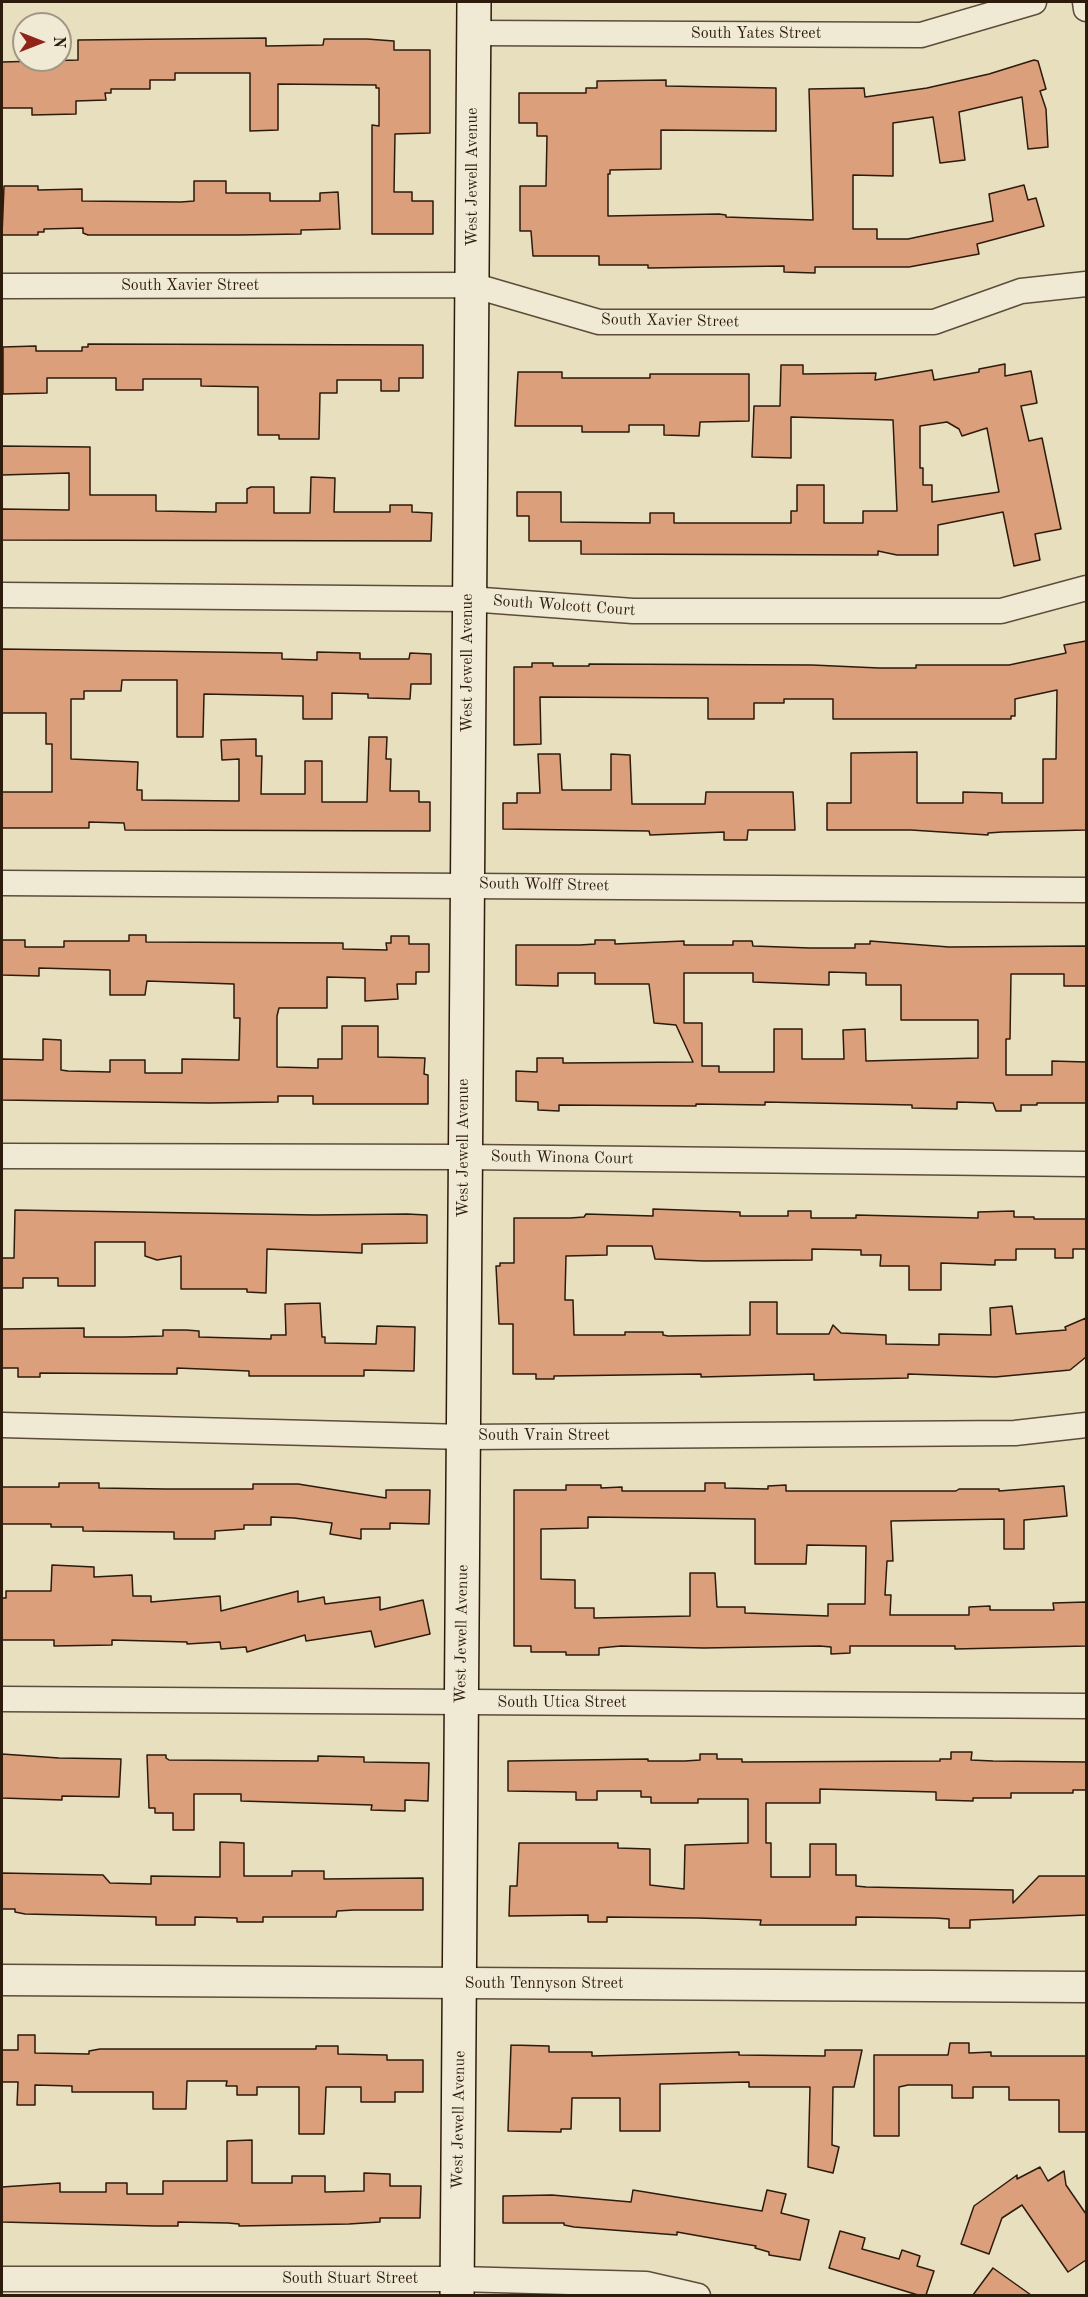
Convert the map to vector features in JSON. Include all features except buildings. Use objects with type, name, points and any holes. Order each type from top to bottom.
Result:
[{"type":"main road","name":"West Jewell Avenue","points":[[457,2287],[474,2]]},
{"type":"street","name":"South Yates Street","points":[[474,33],[921,35],[1034,2]]},
{"type":"street","points":[[1085,2],[1086,9]]},
{"type":"street","name":"South Xavier Street","points":[[2,286],[472,285],[599,322],[934,322],[1021,291],[1086,284]]},
{"type":"street","name":"South Wolcott Court","points":[[2,595],[469,599],[633,611],[1001,611],[1086,588]]},
{"type":"street","name":"South Wolff Street","points":[[2,883],[1086,890]]},
{"type":"street","name":"South Winona Court","points":[[2,1156],[464,1157],[1086,1164]]},
{"type":"street","name":"South Vrain Street","points":[[2,1425],[465,1437],[1015,1433],[1086,1425]]},
{"type":"street","name":"South Utica Street","points":[[2,1699],[1086,1706]]},
{"type":"street","name":"South Tennyson Street","points":[[2,1980],[1086,1987]]},
{"type":"street","name":"South Stuart Street","points":[[2,2279],[457,2287],[646,2284],[698,2295]]}]
